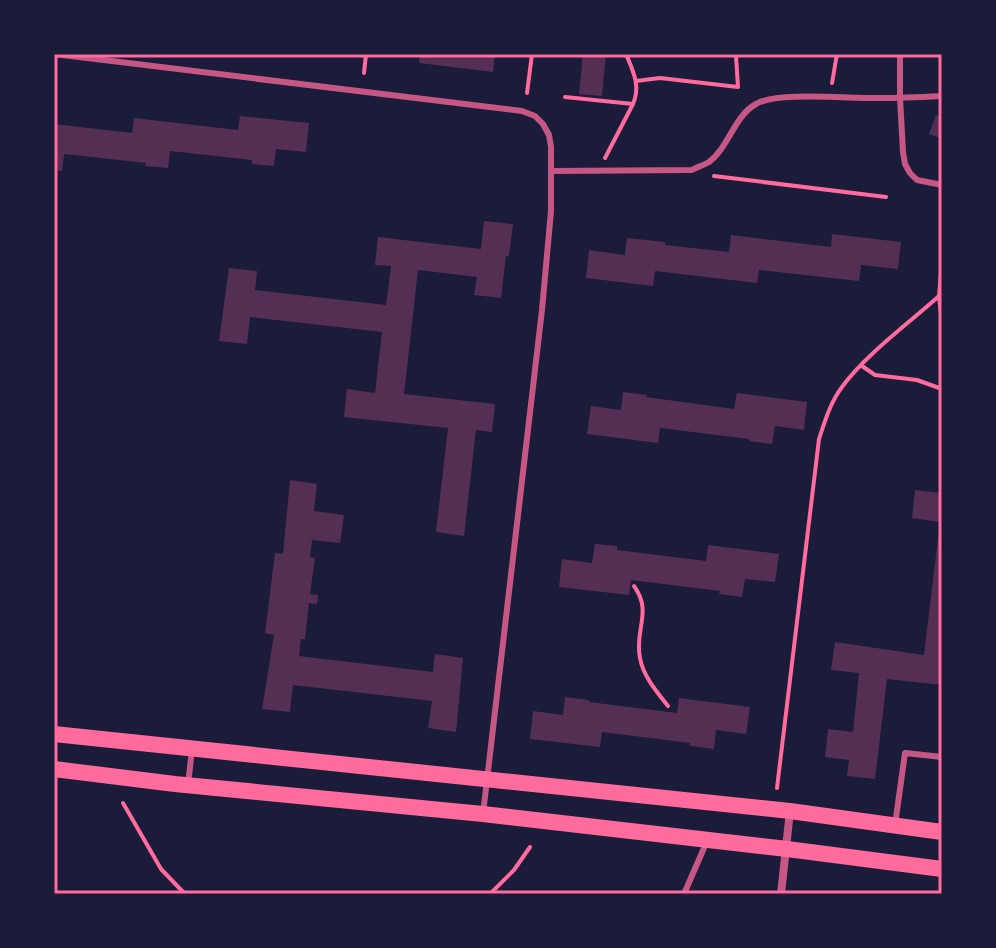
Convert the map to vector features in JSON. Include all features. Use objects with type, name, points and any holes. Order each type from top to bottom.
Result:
[{"type":"main road","points":[[54,734],[790,811],[942,832]]},
{"type":"main road","points":[[54,769],[483,814],[942,869]]},
{"type":"street","points":[[781,894],[790,811]]},
{"type":"lane","points":[[54,54],[522,111],[535,116],[543,124],[551,147],[551,211],[483,814]]},
{"type":"lane","points":[[900,54],[905,164],[917,180],[942,185]]},
{"type":"lane","points":[[552,171],[692,170],[711,161],[742,116],[763,100],[782,97],[942,96]]},
{"type":"lane","points":[[188,785],[192,749]]},
{"type":"lane","points":[[895,825],[905,753],[942,757]]},
{"type":"lane","points":[[684,894],[707,841]]},
{"type":"path","points":[[364,73],[366,54]]},
{"type":"path","points":[[527,93],[532,54]]},
{"type":"path","points":[[599,170],[637,94],[636,81],[626,54]]},
{"type":"path","points":[[830,98],[837,54]]},
{"type":"path","points":[[636,81],[660,78],[738,87],[736,56]]},
{"type":"path","points":[[565,97],[633,104]]},
{"type":"path","points":[[692,170],[708,175],[886,197]]},
{"type":"path","points":[[942,261],[939,296],[942,322]]},
{"type":"path","points":[[777,788],[819,439],[825,419],[843,385],[939,296]]},
{"type":"path","points":[[862,366],[875,375],[917,380],[942,389]]},
{"type":"path","points":[[634,586],[644,607],[638,641],[640,658],[644,672],[668,706]]},
{"type":"path","points":[[123,803],[161,869],[185,894]]},
{"type":"path","points":[[490,894],[514,870],[530,847]]},
{"type":"building","points":[[420,54],[495,54],[493,72],[419,63]]},
{"type":"building","points":[[583,54],[606,54],[602,96],[579,94]]},
{"type":"building","points":[[936,115],[942,117],[942,139],[929,134]]},
{"type":"building","points":[[240,116],[309,123],[306,152],[276,149],[274,166],[252,164],[252,160],[170,151],[168,168],[64,154],[62,171],[54,170],[54,124],[132,133],[134,118],[238,130]]},
{"type":"building","points":[[484,221],[513,224],[501,298],[474,295],[477,277],[418,270],[404,394],[495,404],[492,432],[476,430],[464,536],[436,532],[448,428],[344,417],[347,389],[375,393],[382,332],[250,317],[247,344],[219,341],[229,268],[257,271],[255,290],[386,305],[391,266],[375,265],[378,237],[481,249]]},
{"type":"building","points":[[832,234],[901,242],[898,269],[861,265],[859,281],[759,270],[757,283],[655,271],[653,286],[586,278],[589,250],[625,255],[627,238],[729,252],[731,235],[831,247]]},
{"type":"building","points":[[623,392],[734,409],[737,393],[807,402],[804,430],[775,426],[772,444],[660,428],[658,443],[587,434],[591,406],[621,410]]},
{"type":"building","points":[[290,480],[317,484],[314,511],[344,515],[340,543],[312,540],[310,557],[315,558],[310,594],[318,595],[317,604],[309,603],[305,639],[301,639],[299,656],[433,672],[435,654],[463,658],[456,732],[428,728],[432,701],[293,685],[290,712],[262,709],[274,635],[265,633],[275,553],[283,554]]},
{"type":"building","points":[[915,490],[942,493],[942,685],[887,679],[875,779],[847,776],[849,760],[825,757],[828,729],[853,732],[859,673],[831,670],[835,642],[924,655],[940,522],[912,518]]},
{"type":"building","points":[[595,544],[617,546],[617,550],[706,561],[708,545],[779,554],[775,582],[745,579],[742,597],[719,594],[720,591],[631,580],[629,595],[559,587],[562,559],[592,563]]},
{"type":"building","points":[[565,697],[677,713],[679,698],[750,707],[746,734],[716,730],[714,749],[602,732],[600,747],[530,739],[533,711],[563,715]]}]
